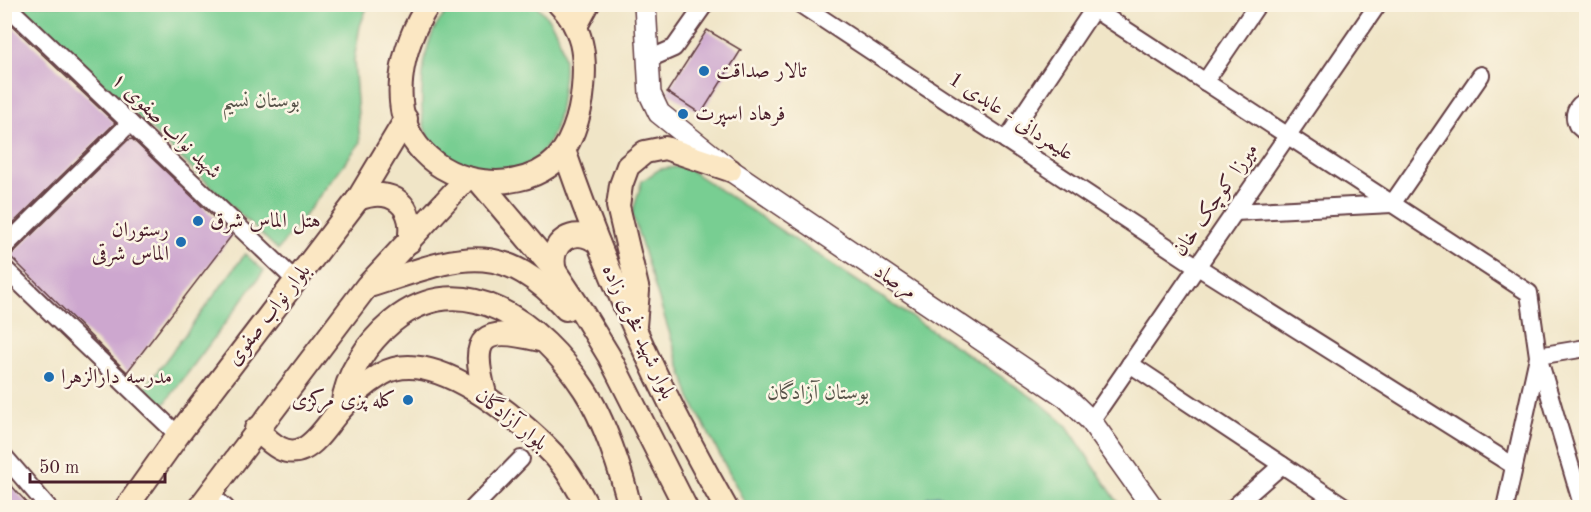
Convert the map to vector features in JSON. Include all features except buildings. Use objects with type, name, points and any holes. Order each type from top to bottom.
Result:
[{"type":"main road","points":[[429,4],[417,22],[405,51],[401,72],[401,95],[406,119],[422,151],[435,163],[473,180],[516,180],[550,165],[564,150],[576,122],[582,99],[585,68],[576,27],[569,14],[559,4]]},
{"type":"main road","points":[[576,27],[588,4]]},
{"type":"main road","name":"بلوار نواب صفوی","points":[[126,507],[358,199],[406,119]]},
{"type":"main road","points":[[635,328],[638,291],[618,206],[621,185],[628,166],[645,152],[664,148],[730,170]]},
{"type":"main road","name":"بلوار شهید فخری زاده","points":[[564,150],[598,243],[635,328],[693,451],[726,507]]},
{"type":"main road","points":[[211,503],[256,429],[367,286],[473,180]]},
{"type":"main road","name":"بلوار شهید فخری زاده","points":[[473,180],[555,271],[609,356],[686,507]]},
{"type":"main road","points":[[358,199],[372,194],[386,195],[399,201],[408,213],[412,227],[409,242]]},
{"type":"main road","points":[[555,271],[553,255],[561,241],[576,234],[592,238],[598,243]]},
{"type":"main road","points":[[367,286],[429,265],[459,259],[487,258],[518,268],[547,288],[609,356]]},
{"type":"main road","points":[[256,429],[282,451],[294,452],[314,442],[342,407],[344,394],[354,370],[376,335],[403,313],[430,302],[465,298],[498,308],[519,319],[542,340],[584,390],[621,471],[630,507]]},
{"type":"main road","points":[[485,394],[477,366],[478,352],[483,342],[494,334],[508,333],[542,340]]},
{"type":"main road","name":"بلوار آزادگان","points":[[342,407],[383,373],[407,366],[442,374],[485,394],[524,426],[555,455],[573,479],[588,507]]},
{"type":"street","name":"شهید نواب صفوی ۱","points":[[5,4],[296,281]]},
{"type":"street","name":"مرصاد","points":[[645,4],[650,94],[659,113],[730,170],[1066,397],[1091,421],[1153,507]]},
{"type":"street","points":[[649,59],[674,48],[705,4]]},
{"type":"street","name":"علیمردانی - عابدی 1","points":[[800,4],[1198,267],[1514,466]]},
{"type":"street","points":[[1205,82],[1258,4]]},
{"type":"street","name":"میرزا کوچک خان","points":[[1091,421],[1378,4]]},
{"type":"street","points":[[1006,140],[1093,6],[1287,137],[1529,293],[1538,356],[1583,507]]},
{"type":"street","points":[[1392,204],[1481,75]]},
{"type":"street","points":[[1587,101],[1579,105],[1574,115],[1577,126],[1587,133]]},
{"type":"street","points":[[4,247],[130,123]]},
{"type":"street","points":[[1235,212],[1392,204]]},
{"type":"street","points":[[4,268],[178,435]]},
{"type":"street","points":[[1538,356],[1587,348]]},
{"type":"street","points":[[1505,507],[1538,356]]},
{"type":"street","points":[[1130,364],[1347,507]]},
{"type":"street","points":[[4,456],[49,507]]},
{"type":"street","points":[[473,507],[521,459]]},
{"type":"street","points":[[1233,507],[1282,465]]},
{"type":"green space","points":[[535,4],[550,21],[560,40],[564,71],[556,126],[540,154],[513,171],[497,174],[465,169],[450,162],[437,151],[425,130],[422,99],[426,55],[439,22],[455,5]]},
{"type":"green space","name":"بوستان نسیم","points":[[25,5],[368,5],[360,26],[354,60],[360,143],[278,250],[22,7]]},
{"type":"green space","name":"بوستان آزادگان","points":[[684,166],[1041,403],[1067,426],[1121,507],[747,507],[690,398],[632,214],[642,181],[660,169]]},
{"type":"green space","points":[[245,254],[264,271],[163,406],[145,388]]},
{"type":"water","points":[[937,495],[946,499],[950,507],[921,507],[927,497]]},
{"type":"place","name":"تالار صداقت","points":[[704,71]]},
{"type":"place","name":"فرهاد اسپرت","points":[[683,114]]},
{"type":"place","name":"هتل الماس شرق","points":[[198,221]]},
{"type":"place","name":"رستوران الماس شرقی","points":[[181,242]]},
{"type":"place","name":"مدرسه دارالزهرا","points":[[49,377]]},
{"type":"place","name":"کله پزی مرکزی","points":[[408,400]]}]
